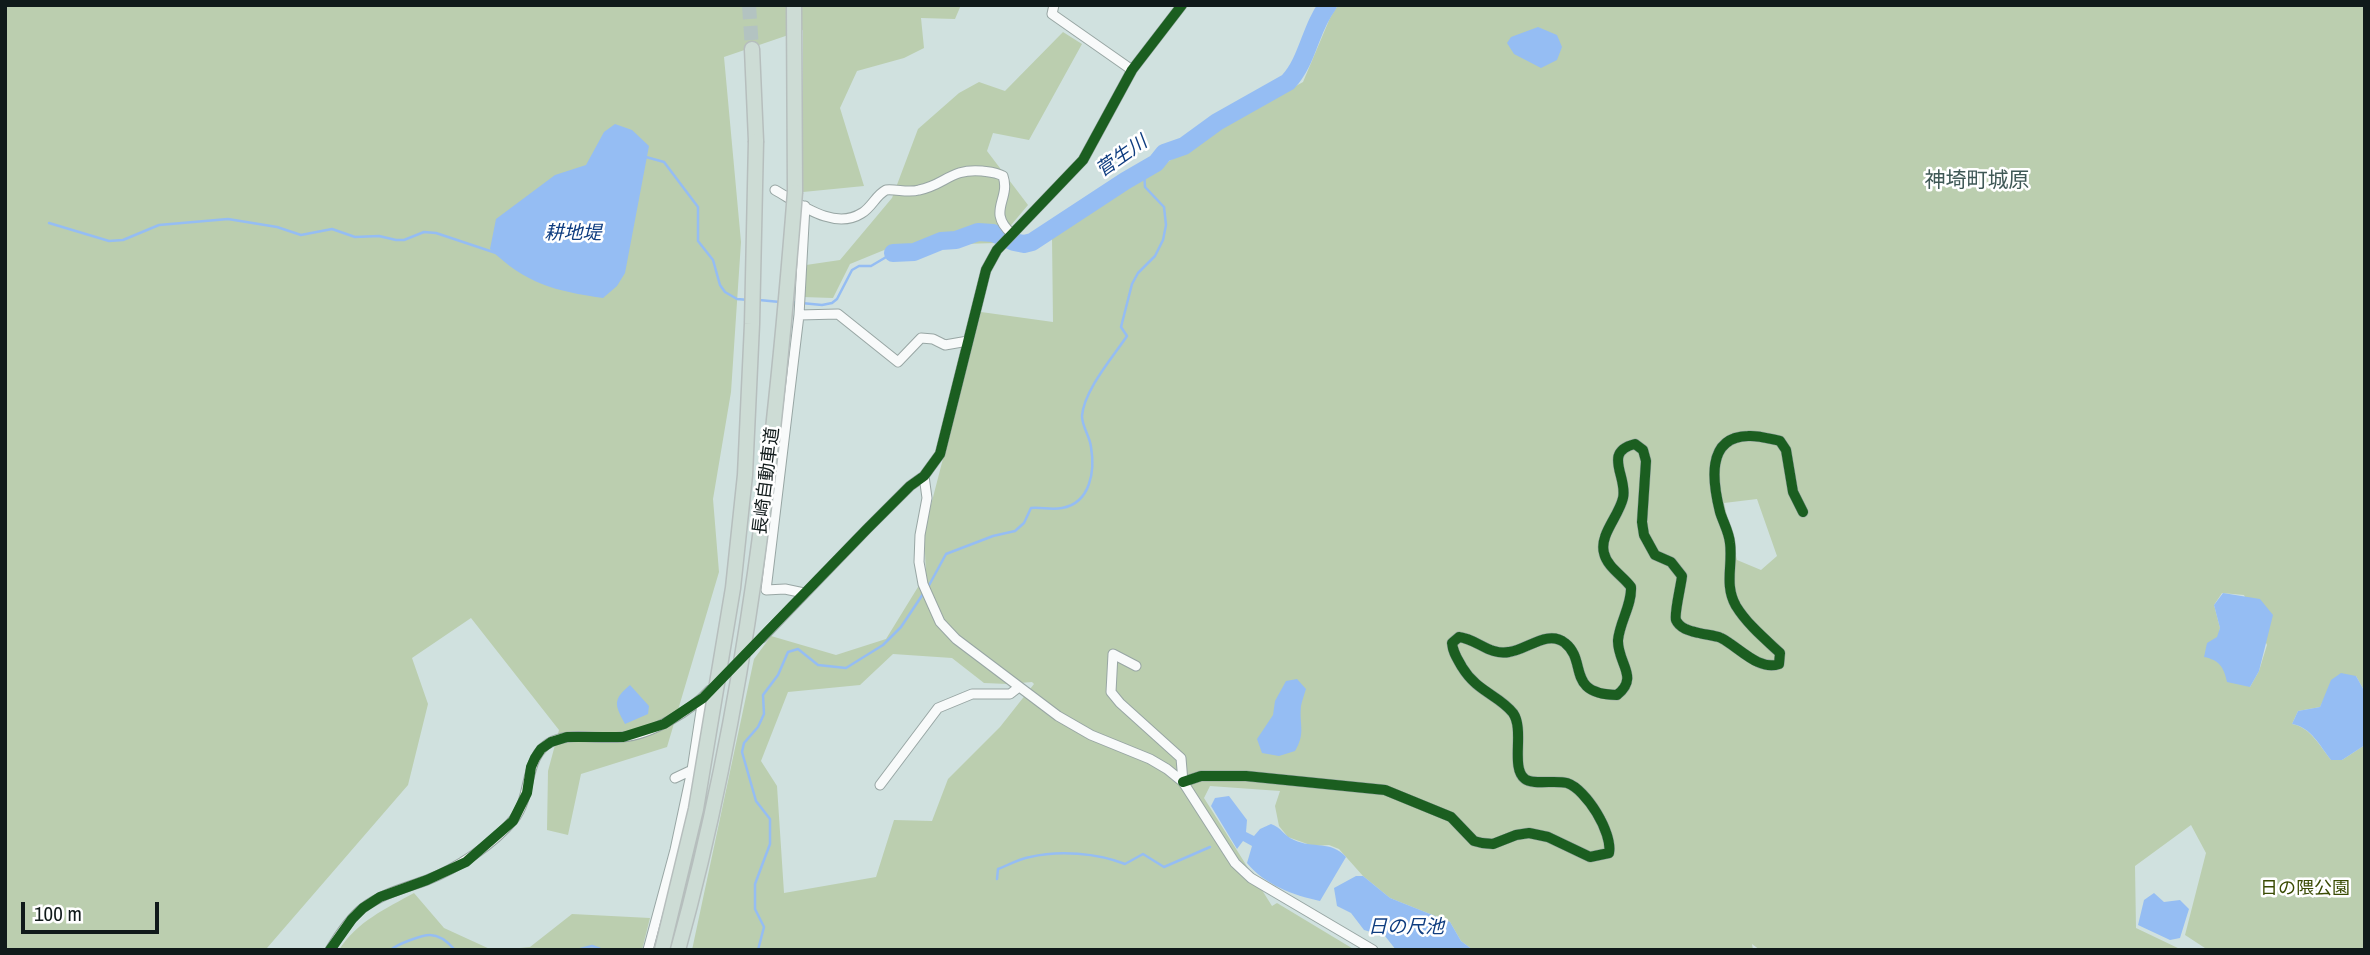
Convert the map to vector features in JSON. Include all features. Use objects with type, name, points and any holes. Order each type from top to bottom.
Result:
[{"type":"highway","name":"長崎自動車道","points":[[678,950],[712,811],[754,580],[782,352],[795,192],[793,5]]},
{"type":"highway","name":"長崎自動車道","points":[[662,950],[696,809],[733,588],[746,461],[756,141],[752,49]]},
{"type":"street","points":[[1054,5],[1052,15],[1132,70]]},
{"type":"street","points":[[762,638],[910,486],[924,476],[940,454],[986,270],[997,250],[1083,160],[1132,70],[1182,5]]},
{"type":"street","points":[[775,190],[825,217],[840,220],[864,212],[886,190],[921,190],[932,187],[957,172],[996,172],[1003,176],[1005,181],[999,215],[1002,225],[1012,234]]},
{"type":"street","points":[[804,593],[785,589],[766,590],[799,315],[805,206]]},
{"type":"street","points":[[799,315],[838,314],[898,362],[921,338],[933,339],[945,345],[968,341]]},
{"type":"street","points":[[1182,782],[1201,776],[1246,776],[1384,790],[1451,817],[1475,841],[1482,843],[1493,844],[1530,833],[1548,837],[1590,857],[1609,853],[1609,838],[1590,803],[1580,791],[1569,784],[1529,781],[1523,778],[1519,770],[1518,725],[1514,715],[1469,678],[1452,652],[1452,643],[1459,637],[1467,638],[1498,653],[1511,652],[1553,637],[1563,640],[1571,648],[1581,680],[1587,687],[1603,695],[1617,695],[1625,688],[1628,678],[1618,641],[1624,614],[1632,600],[1630,587],[1608,564],[1603,542],[1623,498],[1624,484],[1617,463],[1619,453],[1626,446],[1635,444],[1643,450],[1646,461],[1642,522],[1644,535],[1655,555],[1671,562],[1682,576],[1680,597],[1675,609],[1675,618],[1680,626],[1719,637],[1761,664],[1770,667],[1779,664],[1780,653],[1736,606],[1729,586],[1730,542],[1713,478],[1715,457],[1728,442],[1747,436],[1780,441],[1786,450],[1793,492],[1803,512]]},
{"type":"street","points":[[924,476],[927,498],[920,535],[919,562],[923,584],[940,622],[956,639],[1073,726],[1150,759],[1182,782],[1235,863],[1251,878],[1373,950]]},
{"type":"street","points":[[1136,666],[1113,654],[1111,692],[1181,758],[1182,782]]},
{"type":"street","points":[[880,785],[938,708],[972,694],[1010,694],[1019,687]]},
{"type":"street","points":[[330,950],[363,908],[380,897],[466,862],[513,821],[527,793],[535,758],[541,749],[551,742],[567,737],[624,737],[664,724],[706,694],[675,850],[648,950]]},
{"type":"street","points":[[675,778],[692,769]]},
{"type":"green space","points":[[5,5],[961,5],[955,19],[921,18],[924,48],[904,58],[857,71],[840,108],[864,186],[803,192],[803,30],[724,57],[741,242],[731,392],[713,499],[719,572],[667,747],[581,774],[568,835],[547,830],[548,771],[559,730],[471,618],[412,658],[428,704],[408,785],[267,948],[5,950]]},
{"type":"green space","name":"日の隈公園","points":[[1338,5],[2365,5],[2365,692],[2356,676],[2326,695],[2320,707],[2298,711],[2292,724],[2309,733],[2331,760],[2342,760],[2365,745],[2365,950],[2208,950],[2185,935],[2206,853],[2191,825],[2135,866],[2136,928],[2182,950],[1760,950],[1752,944],[1753,950],[1473,950],[1461,941],[1450,922],[1390,898],[1363,876],[1339,849],[1329,845],[1313,846],[1288,837],[1279,826],[1275,806],[1280,791],[1210,786],[1204,798],[1272,906],[1277,903],[1355,950],[692,950],[754,659],[771,636],[836,655],[886,639],[926,574],[924,532],[981,312],[1053,322],[1052,237],[1214,132],[1303,82]],"holes":[[[1757,499],[1777,556],[1761,570],[1737,560],[1724,503]],[[2222,593],[2244,595],[2267,645],[2259,671],[2250,687],[2214,659],[2220,628],[2214,605]],[[893,654],[952,658],[984,683],[1034,684],[1000,727],[948,779],[932,821],[894,820],[876,877],[784,893],[777,786],[761,761],[788,692],[860,685]]]},
{"type":"green space","points":[[1063,32],[1082,44],[1029,140],[993,133],[987,151],[1028,205],[996,243],[894,246],[850,264],[833,298],[802,297],[806,265],[840,260],[892,198],[918,129],[959,93],[979,82],[1005,91]]},
{"type":"green space","points":[[414,893],[444,928],[492,950],[339,950],[363,924]]},
{"type":"green space","points":[[572,914],[650,918],[642,950],[499,950],[530,947]]},
{"type":"water","points":[[1538,27],[1557,35],[1562,47],[1557,60],[1541,68],[1514,54],[1507,43],[1511,37]]},
{"type":"water","name":"耕地堤","points":[[615,124],[632,130],[649,146],[625,273],[617,286],[603,298],[556,289],[529,278],[503,261],[490,249],[496,219],[555,175],[586,165],[604,132]]},
{"type":"water","points":[[2223,593],[2260,599],[2273,615],[2259,671],[2250,687],[2227,682],[2220,665],[2204,657],[2207,643],[2217,637],[2220,628],[2214,605]]},
{"type":"water","points":[[2341,673],[2356,676],[2365,692],[2365,745],[2342,760],[2331,760],[2310,733],[2292,724],[2298,711],[2320,707],[2331,680]]},
{"type":"water","points":[[1297,679],[1306,689],[1301,706],[1301,734],[1298,745],[1295,751],[1279,756],[1262,753],[1257,739],[1273,715],[1275,701],[1286,681]]},
{"type":"water","points":[[630,685],[649,706],[648,714],[625,724],[617,703],[620,695]]},
{"type":"water","points":[[1229,796],[1247,820],[1246,832],[1254,836],[1260,829],[1271,824],[1294,840],[1334,848],[1346,857],[1320,901],[1280,888],[1254,871],[1247,863],[1252,846],[1243,841],[1237,849],[1211,806],[1215,798]]},
{"type":"water","name":"日の尺池","points":[[1356,876],[1363,876],[1390,898],[1450,922],[1461,941],[1473,950],[1396,950],[1385,936],[1364,930],[1351,913],[1337,906],[1334,888]]},
{"type":"water","points":[[2154,893],[2164,902],[2180,900],[2189,909],[2180,938],[2170,940],[2138,925],[2144,900]]},
{"type":"waterway","name":"菅生川","points":[[893,253],[914,252],[941,241],[956,240],[978,232],[993,233],[1024,244],[1032,242],[1156,163],[1164,153],[1184,146],[1217,122],[1288,82],[1295,74],[1328,5]]},
{"type":"waterway","points":[[646,157],[664,162],[698,207],[698,241],[713,260],[720,285],[725,292],[737,299],[749,300]]},
{"type":"waterway","points":[[927,589],[946,554],[993,536],[1015,531],[1024,523],[1031,508],[1062,508],[1072,505],[1085,493],[1091,475],[1092,456],[1082,420],[1084,406],[1093,385],[1127,336],[1121,327],[1132,284],[1138,273],[1155,256],[1163,240],[1166,225],[1164,207],[1145,187],[1144,171]]},
{"type":"waterway","points":[[49,223],[109,241],[123,240],[159,225],[228,219],[277,227],[301,235],[332,229],[355,237],[379,236],[404,240],[424,232],[436,233],[496,253]]},
{"type":"waterway","points":[[791,302],[822,305],[832,303],[837,299],[852,270],[859,266],[871,266],[893,253]]},
{"type":"waterway","points":[[759,300],[780,302]]},
{"type":"waterway","points":[[758,950],[764,927],[755,909],[755,884],[770,844],[770,819],[756,801],[742,752],[744,743],[758,727],[764,714],[763,695],[778,675],[788,652],[798,649],[818,665],[846,668],[883,645],[901,627],[923,594]]},
{"type":"waterway","points":[[997,879],[998,869],[1041,855],[1090,855],[1125,864],[1143,854],[1164,867],[1210,847]]},
{"type":"waterway","points":[[391,950],[410,940],[430,935],[441,938],[455,950]]},
{"type":"waterway","points":[[577,950],[592,946],[603,950]]},
{"type":"tunnel","points":[[749,5],[752,49]]},
{"type":"tunnel","points":[[717,684],[762,638]]},
{"type":"cycle path","points":[[330,950],[363,908],[380,897],[466,862],[513,821],[527,793],[535,758],[541,749],[551,742],[567,737],[623,737],[664,724],[703,698],[867,529],[910,486],[924,476],[940,454],[986,270],[997,250],[1083,160],[1132,70],[1182,5]]},
{"type":"cycle path","points":[[1183,782],[1201,776],[1246,776],[1385,790],[1451,817],[1474,841],[1493,844],[1529,833],[1548,837],[1590,857],[1609,853],[1607,834],[1597,813],[1582,794],[1567,783],[1533,782],[1521,774],[1518,766],[1518,729],[1513,713],[1474,682],[1462,667],[1452,643],[1459,637],[1502,653],[1545,639],[1558,639],[1572,650],[1580,675],[1590,689],[1617,695],[1624,688],[1627,676],[1618,640],[1630,600],[1631,587],[1608,563],[1603,546],[1623,498],[1618,459],[1625,448],[1635,444],[1643,450],[1646,461],[1642,522],[1644,535],[1655,555],[1671,562],[1682,576],[1676,620],[1683,628],[1721,638],[1756,661],[1779,664],[1780,653],[1745,619],[1730,590],[1730,543],[1720,512],[1714,476],[1718,453],[1725,444],[1734,438],[1748,436],[1780,441],[1786,450],[1793,492],[1803,512]]},
{"type":"district","name":"神埼町城原","points":[[1977,181]]}]
